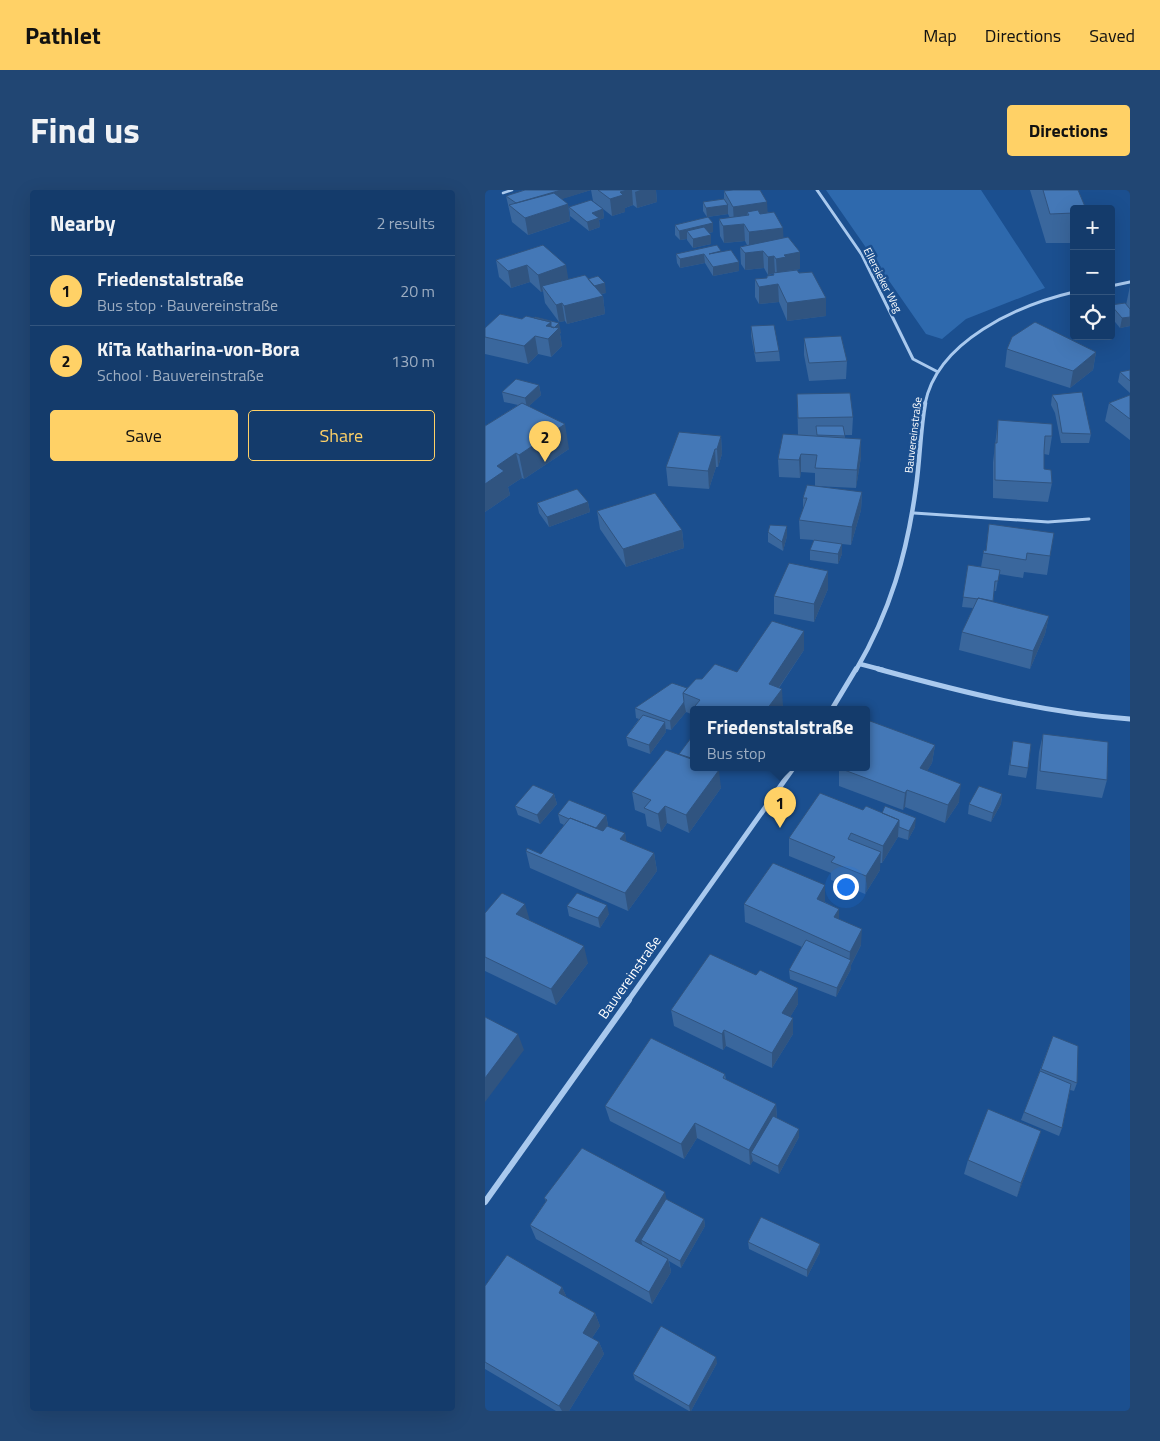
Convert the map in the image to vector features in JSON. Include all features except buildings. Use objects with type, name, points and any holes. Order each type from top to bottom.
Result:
[{"type":"street","name":"Ellersieker Weg","points":[[817,190],[861,255],[913,359],[938,372]]},
{"type":"street","points":[[1115,285],[1130,282]]},
{"type":"street","name":"Bauvereinstraße","points":[[835,706],[860,664],[885,616],[896,582],[914,513],[927,396],[938,372],[952,354],[974,335],[998,320],[1028,307],[1070,293]]},
{"type":"street","points":[[860,664],[1025,706],[1064,714],[1130,719]]},
{"type":"street","name":"Bauvereinstraße","points":[[485,1202],[791,771]]},
{"type":"lane","points":[[503,193],[512,190]]},
{"type":"lane","points":[[914,513],[1048,522],[1089,519]]},
{"type":"shaded area","points":[[826,190],[981,190],[1045,288],[966,319],[942,339],[926,334]]},
{"type":"place","name":"KiTa Katharina-von-Bora","points":[[545,462]]},
{"type":"place","name":"Friedenstalstraße","points":[[780,828]]}]
